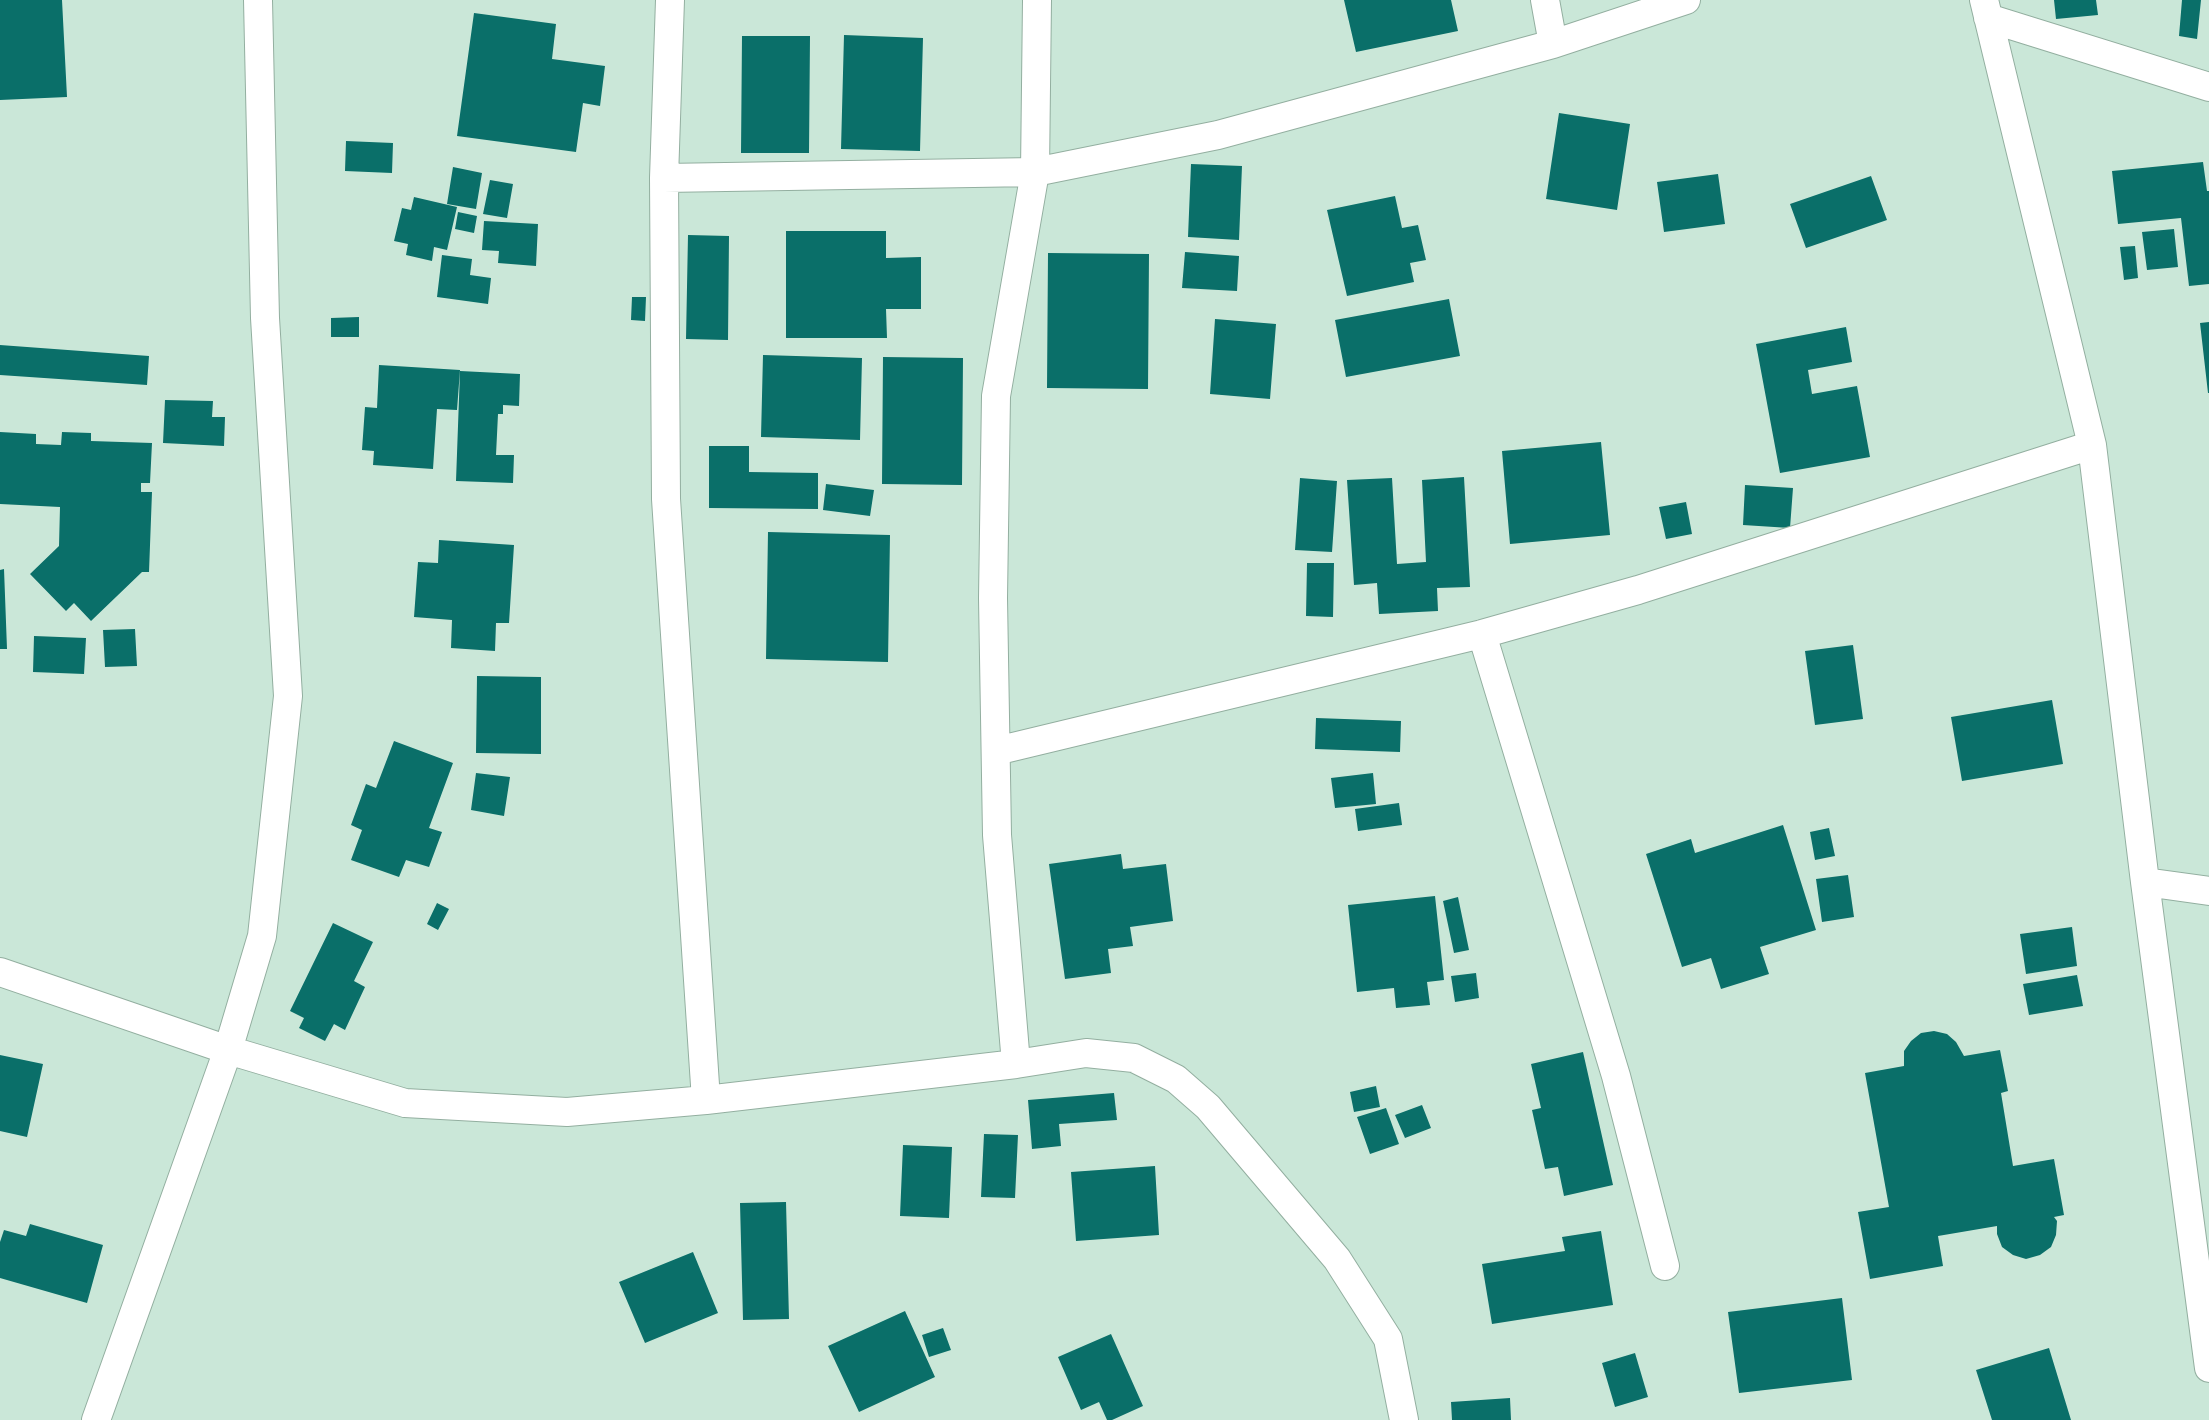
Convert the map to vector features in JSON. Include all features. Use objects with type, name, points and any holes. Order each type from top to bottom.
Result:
[{"type":"street","points":[[96,1420],[228,1050],[262,936],[288,696],[265,318],[258,0]]},
{"type":"street","points":[[670,0],[664,178],[666,499],[706,1100]]},
{"type":"street","points":[[1016,1064],[997,835],[993,598],[996,396],[1035,172],[1037,0]]},
{"type":"street","points":[[1545,0],[1553,44]]},
{"type":"street","points":[[664,178],[1035,172],[1218,135],[1553,44],[1686,0]]},
{"type":"street","points":[[1986,9],[2209,87]]},
{"type":"street","points":[[1986,9],[2092,445],[2145,882],[2209,1368]]},
{"type":"street","points":[[996,751],[1482,634],[1638,590],[2092,445]]},
{"type":"street","points":[[1482,634],[1616,1076],[1665,1266]]},
{"type":"street","points":[[2145,882],[2209,891]]},
{"type":"street","points":[[0,972],[228,1050],[405,1103],[567,1112],[706,1100],[1016,1064],[1086,1053],[1134,1058],[1176,1079],[1208,1107],[1337,1259],[1388,1339],[1404,1420]]},
{"type":"building","points":[[0,0],[62,0],[67,97],[0,100]]},
{"type":"building","points":[[1344,0],[1451,0],[1458,31],[1356,52]]},
{"type":"building","points":[[2054,0],[2096,0],[2098,15],[2056,19]]},
{"type":"building","points":[[2182,0],[2201,0],[2197,39],[2179,36]]},
{"type":"building","points":[[474,13],[556,24],[552,59],[605,66],[600,106],[583,103],[576,152],[457,136]]},
{"type":"building","points":[[844,35],[923,38],[920,151],[841,149]]},
{"type":"building","points":[[742,36],[810,36],[809,153],[741,153]]},
{"type":"building","points":[[1559,113],[1630,124],[1617,210],[1546,199]]},
{"type":"building","points":[[346,141],[393,143],[392,173],[345,171]]},
{"type":"building","points":[[2203,162],[2207,191],[2209,191],[2209,284],[2189,286],[2181,218],[2118,224],[2112,171]]},
{"type":"building","points":[[1191,164],[1242,166],[1239,240],[1188,237]]},
{"type":"building","points":[[453,167],[482,173],[476,209],[447,204]]},
{"type":"building","points":[[1718,174],[1725,224],[1664,232],[1657,182]]},
{"type":"building","points":[[1871,176],[1887,220],[1806,248],[1790,204]]},
{"type":"building","points":[[490,180],[513,184],[507,218],[483,214]]},
{"type":"building","points":[[1395,196],[1402,228],[1418,225],[1426,260],[1410,263],[1414,282],[1347,296],[1327,210]]},
{"type":"building","points":[[414,197],[457,207],[447,250],[434,247],[432,261],[406,255],[408,244],[394,241],[402,208],[411,210]]},
{"type":"building","points":[[458,212],[477,216],[474,233],[455,229]]},
{"type":"building","points":[[484,221],[538,224],[536,266],[498,263],[499,251],[482,250]]},
{"type":"building","points":[[2174,229],[2178,267],[2147,270],[2142,232]]},
{"type":"building","points":[[786,231],[886,231],[886,258],[921,257],[921,309],[886,309],[887,338],[786,338]]},
{"type":"building","points":[[688,235],[729,236],[728,340],[686,339]]},
{"type":"building","points":[[2135,246],[2138,278],[2124,280],[2120,247]]},
{"type":"building","points":[[1185,252],[1239,256],[1237,291],[1182,288]]},
{"type":"building","points":[[1048,253],[1149,254],[1148,389],[1047,388]]},
{"type":"building","points":[[442,255],[472,259],[470,275],[491,278],[488,304],[437,297]]},
{"type":"building","points":[[632,297],[646,297],[645,321],[631,320]]},
{"type":"building","points":[[1449,299],[1460,356],[1346,377],[1335,320]]},
{"type":"building","points":[[359,317],[359,337],[331,337],[331,318]]},
{"type":"building","points":[[1215,319],[1276,324],[1270,399],[1210,394]]},
{"type":"building","points":[[2209,322],[2209,393],[2208,393],[2200,323]]},
{"type":"building","points":[[1846,327],[1852,362],[1808,370],[1812,394],[1857,386],[1870,457],[1780,473],[1756,344]]},
{"type":"building","points":[[0,345],[149,356],[147,385],[0,375]]},
{"type":"building","points":[[763,355],[862,358],[860,440],[761,437]]},
{"type":"building","points":[[883,357],[963,358],[962,485],[882,484]]},
{"type":"building","points":[[379,365],[460,370],[457,410],[437,409],[433,469],[373,465],[374,451],[362,450],[365,407],[377,408]]},
{"type":"building","points":[[460,371],[520,374],[519,406],[503,405],[503,414],[498,414],[496,455],[514,455],[513,483],[456,481]]},
{"type":"building","points":[[165,400],[213,401],[212,417],[225,417],[224,446],[163,443]]},
{"type":"building","points":[[0,432],[36,434],[36,444],[61,445],[62,432],[91,433],[91,441],[152,443],[150,483],[141,483],[141,492],[152,492],[149,572],[142,572],[91,621],[74,603],[66,611],[30,574],[59,546],[60,507],[0,504]]},
{"type":"building","points":[[1601,442],[1610,535],[1510,544],[1502,451]]},
{"type":"building","points":[[709,446],[749,446],[749,472],[818,473],[818,509],[709,508]]},
{"type":"building","points":[[1464,477],[1470,587],[1437,588],[1438,611],[1379,614],[1377,583],[1354,585],[1347,480],[1392,478],[1397,564],[1426,562],[1422,480]]},
{"type":"building","points":[[1300,478],[1337,481],[1332,552],[1295,550]]},
{"type":"building","points":[[826,484],[874,490],[870,516],[823,510]]},
{"type":"building","points":[[1745,485],[1793,488],[1790,528],[1743,525]]},
{"type":"building","points":[[1686,502],[1692,534],[1666,539],[1659,507]]},
{"type":"building","points":[[768,532],[890,535],[888,662],[766,659]]},
{"type":"building","points":[[439,540],[514,545],[509,623],[496,623],[495,651],[451,648],[452,620],[414,617],[418,562],[438,563]]},
{"type":"building","points":[[1307,563],[1334,563],[1333,617],[1306,616]]},
{"type":"building","points":[[4,569],[7,649],[0,649],[0,570]]},
{"type":"building","points":[[135,629],[137,666],[105,667],[103,630]]},
{"type":"building","points":[[34,636],[86,638],[84,674],[33,672]]},
{"type":"building","points":[[1853,645],[1863,719],[1815,725],[1805,651]]},
{"type":"building","points":[[477,676],[541,677],[541,754],[476,753]]},
{"type":"building","points":[[2052,700],[2063,764],[1962,781],[1951,717]]},
{"type":"building","points":[[1316,718],[1401,721],[1400,752],[1315,749]]},
{"type":"building","points":[[394,741],[453,763],[429,828],[442,832],[429,867],[406,860],[399,877],[351,860],[362,830],[351,825],[366,784],[376,788]]},
{"type":"building","points":[[476,773],[510,777],[504,816],[471,810]]},
{"type":"building","points":[[1373,773],[1376,804],[1335,808],[1331,778]]},
{"type":"building","points":[[1399,803],[1402,825],[1358,831],[1355,809]]},
{"type":"building","points":[[1783,825],[1816,930],[1760,947],[1769,974],[1721,989],[1711,958],[1682,967],[1646,854],[1691,839],[1695,853]]},
{"type":"building","points":[[1829,828],[1835,856],[1815,860],[1810,832]]},
{"type":"building","points":[[1121,854],[1123,869],[1166,864],[1173,921],[1130,927],[1133,946],[1108,949],[1111,973],[1065,979],[1049,864]]},
{"type":"building","points":[[1848,875],[1854,917],[1822,922],[1816,879]]},
{"type":"building","points":[[1435,896],[1444,980],[1427,982],[1430,1005],[1396,1008],[1394,988],[1357,992],[1348,905]]},
{"type":"building","points":[[1458,897],[1469,950],[1454,953],[1443,901]]},
{"type":"building","points":[[437,903],[449,909],[438,930],[427,924]]},
{"type":"building","points":[[333,923],[373,942],[354,981],[365,987],[345,1030],[334,1024],[325,1041],[299,1028],[304,1018],[290,1011]]},
{"type":"building","points":[[2072,927],[2077,966],[2026,974],[2020,934]]},
{"type":"building","points":[[1476,973],[1479,998],[1455,1002],[1451,976]]},
{"type":"building","points":[[2077,975],[2083,1006],[2029,1015],[2023,984]]},
{"type":"building","points":[[1934,1031],[1947,1034],[1956,1042],[1964,1056],[2000,1050],[2008,1091],[2001,1093],[2013,1166],[2054,1159],[2064,1215],[2054,1217],[2057,1221],[2056,1235],[2051,1247],[2040,1255],[2026,1259],[2013,1255],[2002,1247],[1997,1234],[1997,1226],[1938,1236],[1943,1266],[1870,1279],[1858,1212],[1889,1207],[1865,1073],[1904,1066],[1904,1051],[1911,1041],[1921,1033]]},
{"type":"building","points":[[1583,1052],[1613,1185],[1564,1196],[1558,1167],[1545,1169],[1532,1110],[1541,1108],[1531,1064]]},
{"type":"building","points":[[0,1055],[43,1064],[27,1137],[0,1131]]},
{"type":"building","points":[[1376,1086],[1380,1107],[1354,1112],[1350,1092]]},
{"type":"building","points":[[1114,1093],[1117,1120],[1059,1124],[1061,1146],[1032,1149],[1028,1100]]},
{"type":"building","points":[[1422,1105],[1431,1128],[1405,1138],[1395,1115]]},
{"type":"building","points":[[1386,1108],[1399,1144],[1370,1154],[1357,1117]]},
{"type":"building","points":[[984,1134],[1018,1135],[1015,1198],[981,1197]]},
{"type":"building","points":[[903,1145],[952,1147],[949,1218],[900,1216]]},
{"type":"building","points":[[1155,1166],[1159,1235],[1076,1241],[1071,1172]]},
{"type":"building","points":[[786,1202],[789,1319],[743,1320],[740,1203]]},
{"type":"building","points":[[30,1224],[103,1245],[87,1303],[0,1278],[0,1242],[4,1230],[26,1236]]},
{"type":"building","points":[[1601,1231],[1613,1305],[1492,1324],[1482,1264],[1565,1251],[1562,1237]]},
{"type":"building","points":[[693,1252],[718,1313],[645,1343],[619,1282]]},
{"type":"building","points":[[1842,1298],[1852,1380],[1739,1393],[1728,1312]]},
{"type":"building","points":[[905,1311],[935,1377],[859,1412],[828,1346]]},
{"type":"building","points":[[943,1328],[951,1350],[929,1357],[922,1335]]},
{"type":"building","points":[[1111,1334],[1143,1406],[1112,1420],[1107,1420],[1099,1402],[1081,1410],[1058,1357]]},
{"type":"building","points":[[2049,1348],[2071,1420],[1992,1420],[1976,1370]]},
{"type":"building","points":[[1635,1353],[1648,1397],[1615,1407],[1602,1363]]},
{"type":"building","points":[[1510,1398],[1511,1420],[1452,1420],[1451,1402]]}]
